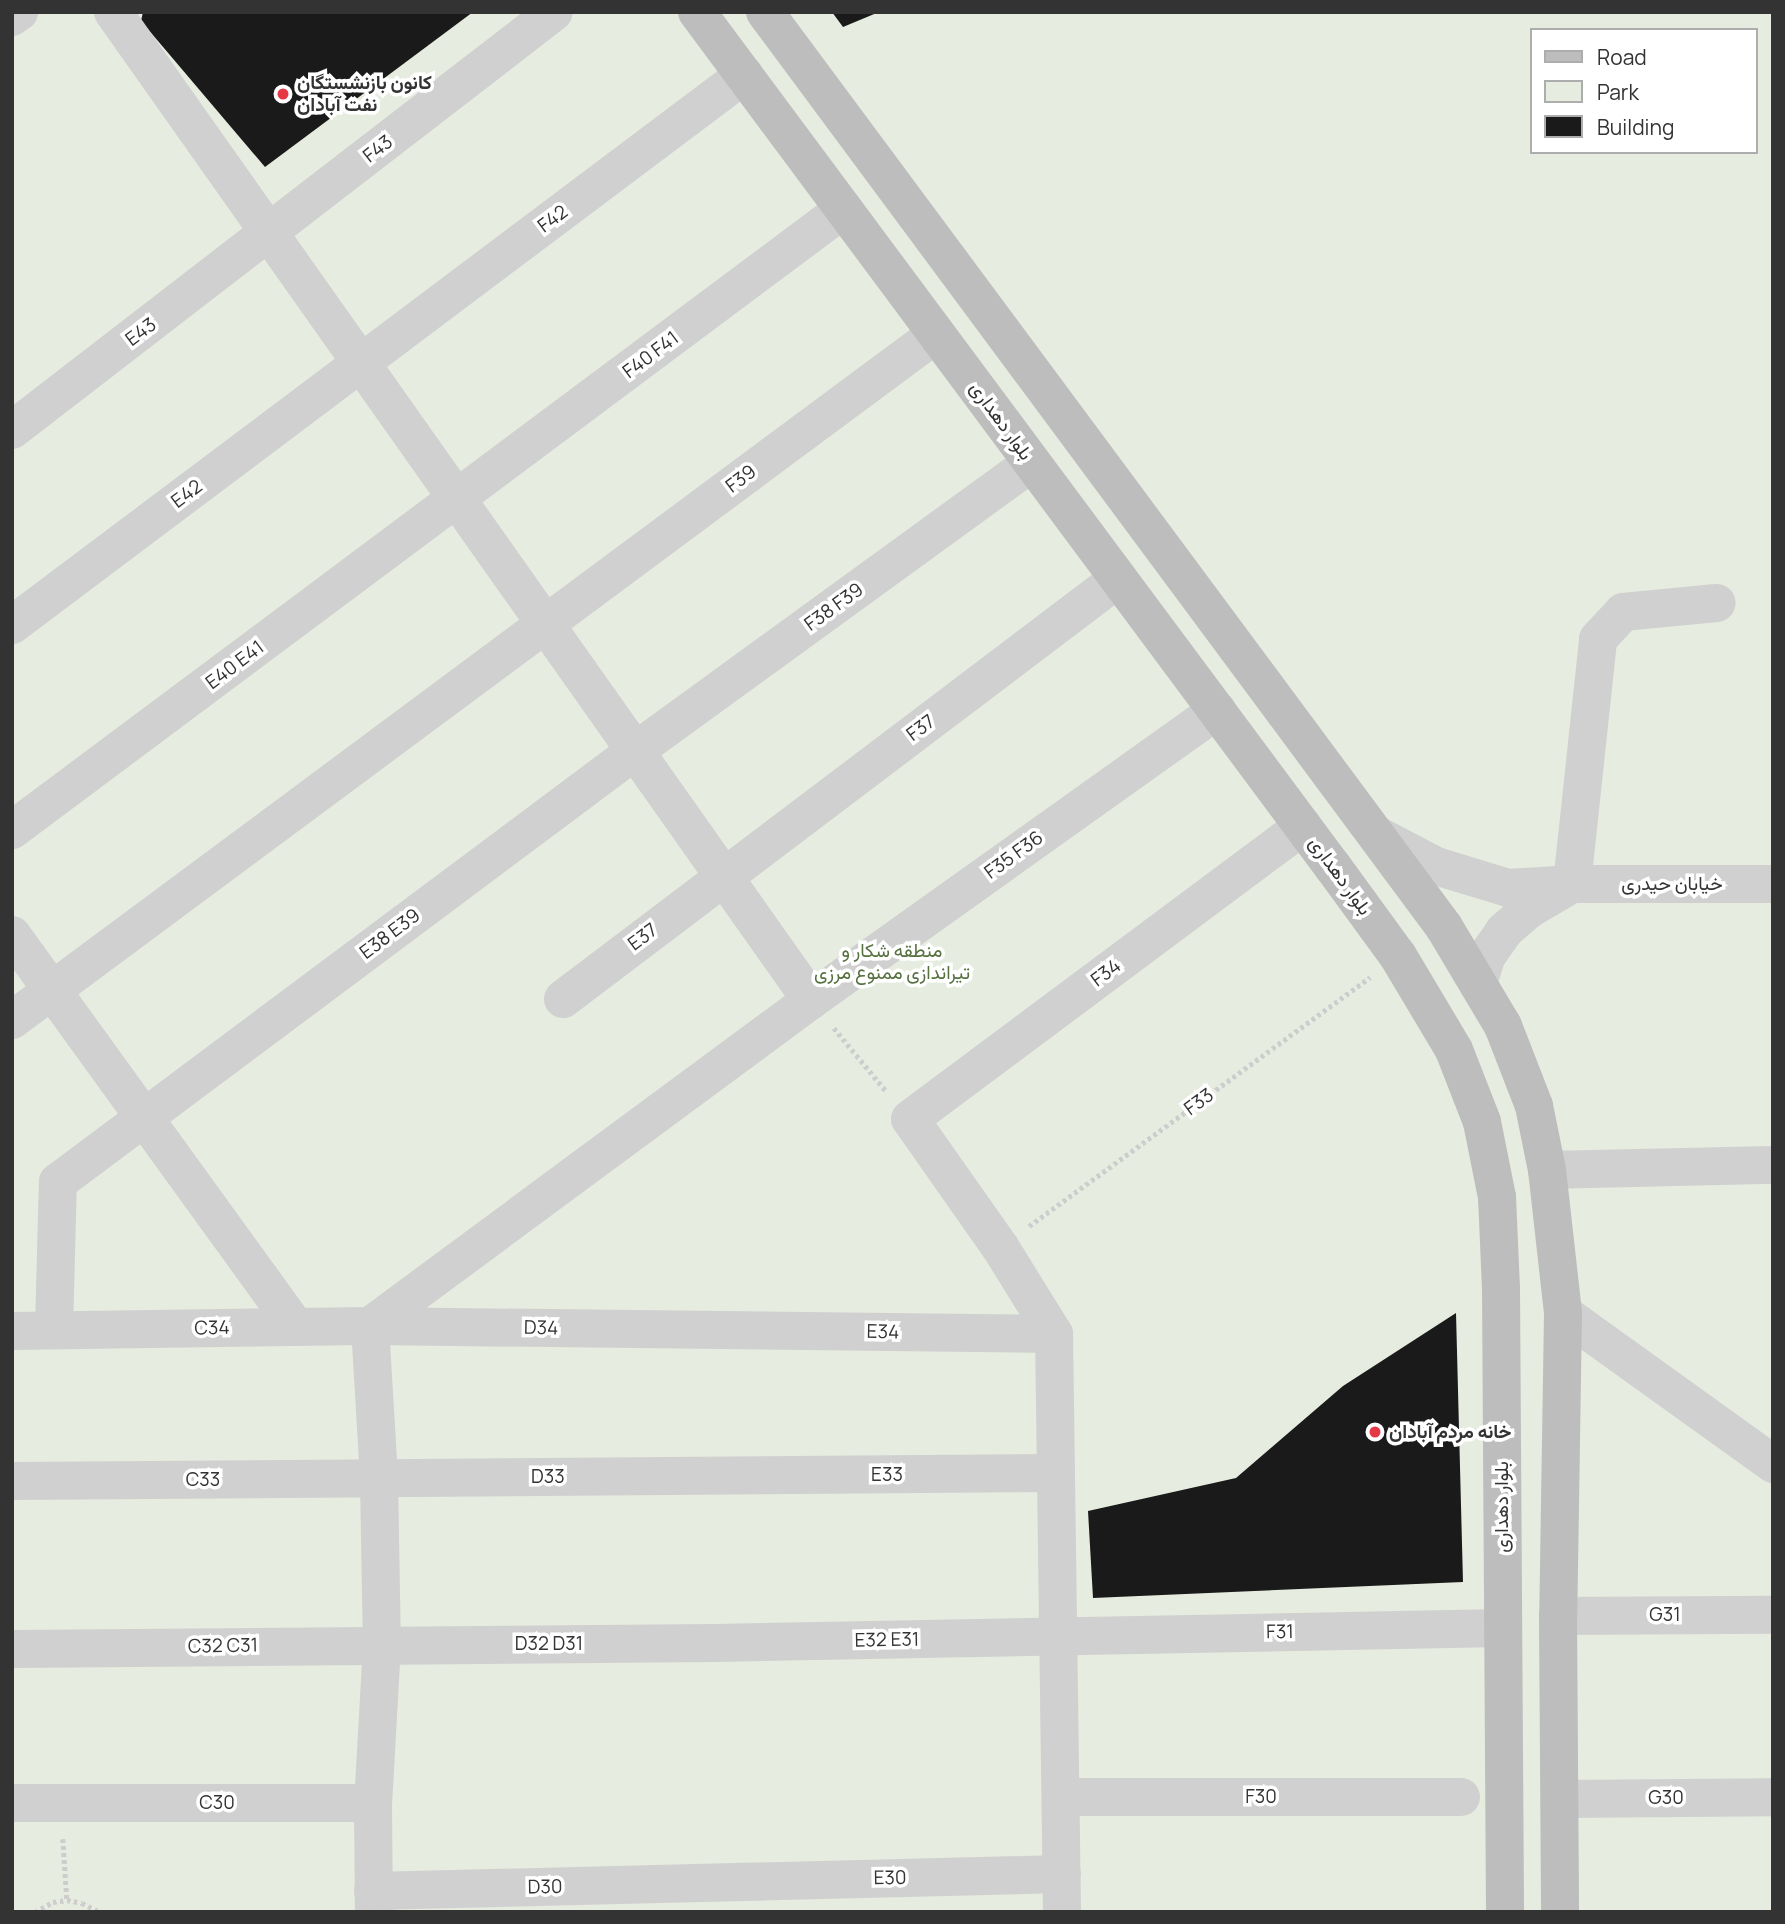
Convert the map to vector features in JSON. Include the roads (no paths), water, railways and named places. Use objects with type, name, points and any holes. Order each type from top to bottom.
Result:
[{"type":"main road","name":"بلوار دهداری","points":[[697,12],[1398,956],[1454,1050],[1482,1122],[1497,1197],[1501,1288],[1505,1912]]},
{"type":"main road","points":[[765,12],[1444,927],[1503,1026],[1534,1106],[1547,1170],[1563,1313],[1558,1616],[1560,1912]]},
{"type":"street","points":[[12,17],[19,12]]},
{"type":"street","points":[[113,12],[811,1000]]},
{"type":"street","name":"F43","points":[[269,233],[554,12]]},
{"type":"street","name":"F42","points":[[361,363],[744,75]]},
{"type":"street","name":"F40 F41","points":[[458,500],[844,209]]},
{"type":"street","name":"E43","points":[[12,430],[269,233]]},
{"type":"street","name":"F39","points":[[12,1020],[936,334]]},
{"type":"street","name":"E42","points":[[12,625],[361,363]]},
{"type":"street","name":"F38 F39","points":[[635,751],[1032,463]]},
{"type":"street","name":"E40 E41","points":[[12,831],[458,500]]},
{"type":"street","name":"F37","points":[[724,876],[1118,579]]},
{"type":"street","points":[[1478,984],[1486,957],[1504,931],[1547,897],[1572,884],[1598,639],[1623,612],[1717,603]]},
{"type":"street","name":"F35 F36","points":[[370,1326],[811,1000],[1216,710]]},
{"type":"street","name":"E38 E39","points":[[54,1330],[58,1182],[635,751]]},
{"type":"street","name":"F34","points":[[1054,1334],[1000,1247],[910,1119],[1303,826]]},
{"type":"street","name":"خیابان حیدری","points":[[1377,835],[1436,866],[1508,888],[1572,884],[1773,884]]},
{"type":"street","name":"E37","points":[[563,999],[724,876]]},
{"type":"street","points":[[12,935],[296,1327]]},
{"type":"street","points":[[1547,1170],[1773,1165]]},
{"type":"street","points":[[1563,1313],[1773,1464]]},
{"type":"street","points":[[370,1326],[379,1479],[382,1644],[373,1803],[373,1902]]},
{"type":"street","name":"C34","points":[[12,1331],[370,1326]]},
{"type":"street","name":"D34","points":[[370,1326],[712,1329]]},
{"type":"street","name":"E34","points":[[712,1329],[1054,1334]]},
{"type":"street","points":[[1054,1334],[1062,1912]]},
{"type":"street","name":"E33","points":[[718,1476],[1056,1474]]},
{"type":"street","name":"D33","points":[[379,1479],[718,1476]]},
{"type":"street","name":"C33","points":[[20,1481],[379,1479]]},
{"type":"street","name":"G31","points":[[1558,1616],[1773,1615]]},
{"type":"street","name":"F31","points":[[1058,1636],[1502,1628]]},
{"type":"street","name":"E32 E31","points":[[715,1643],[1058,1636]]},
{"type":"street","name":"D32 D31","points":[[382,1644],[715,1643]]},
{"type":"street","name":"C32 C31","points":[[12,1649],[382,1644]]},
{"type":"street","name":"F30","points":[[1061,1797],[1461,1797]]},
{"type":"street","name":"G30","points":[[1560,1799],[1773,1797]]},
{"type":"street","name":"C30","points":[[12,1803],[373,1803]]},
{"type":"street","name":"E30","points":[[718,1883],[1062,1874]]},
{"type":"street","name":"D30","points":[[373,1902],[718,1883]]},
{"type":"place","name":"کانون بازنشستگان نفت آبادان","points":[[283,94]]},
{"type":"place","name":"خانه مردم آبادان","points":[[1375,1432]]},
{"type":"park label","name":"منطقه شکار و تیراندازی ممنوع مرزی","points":[[892,962]]}]
